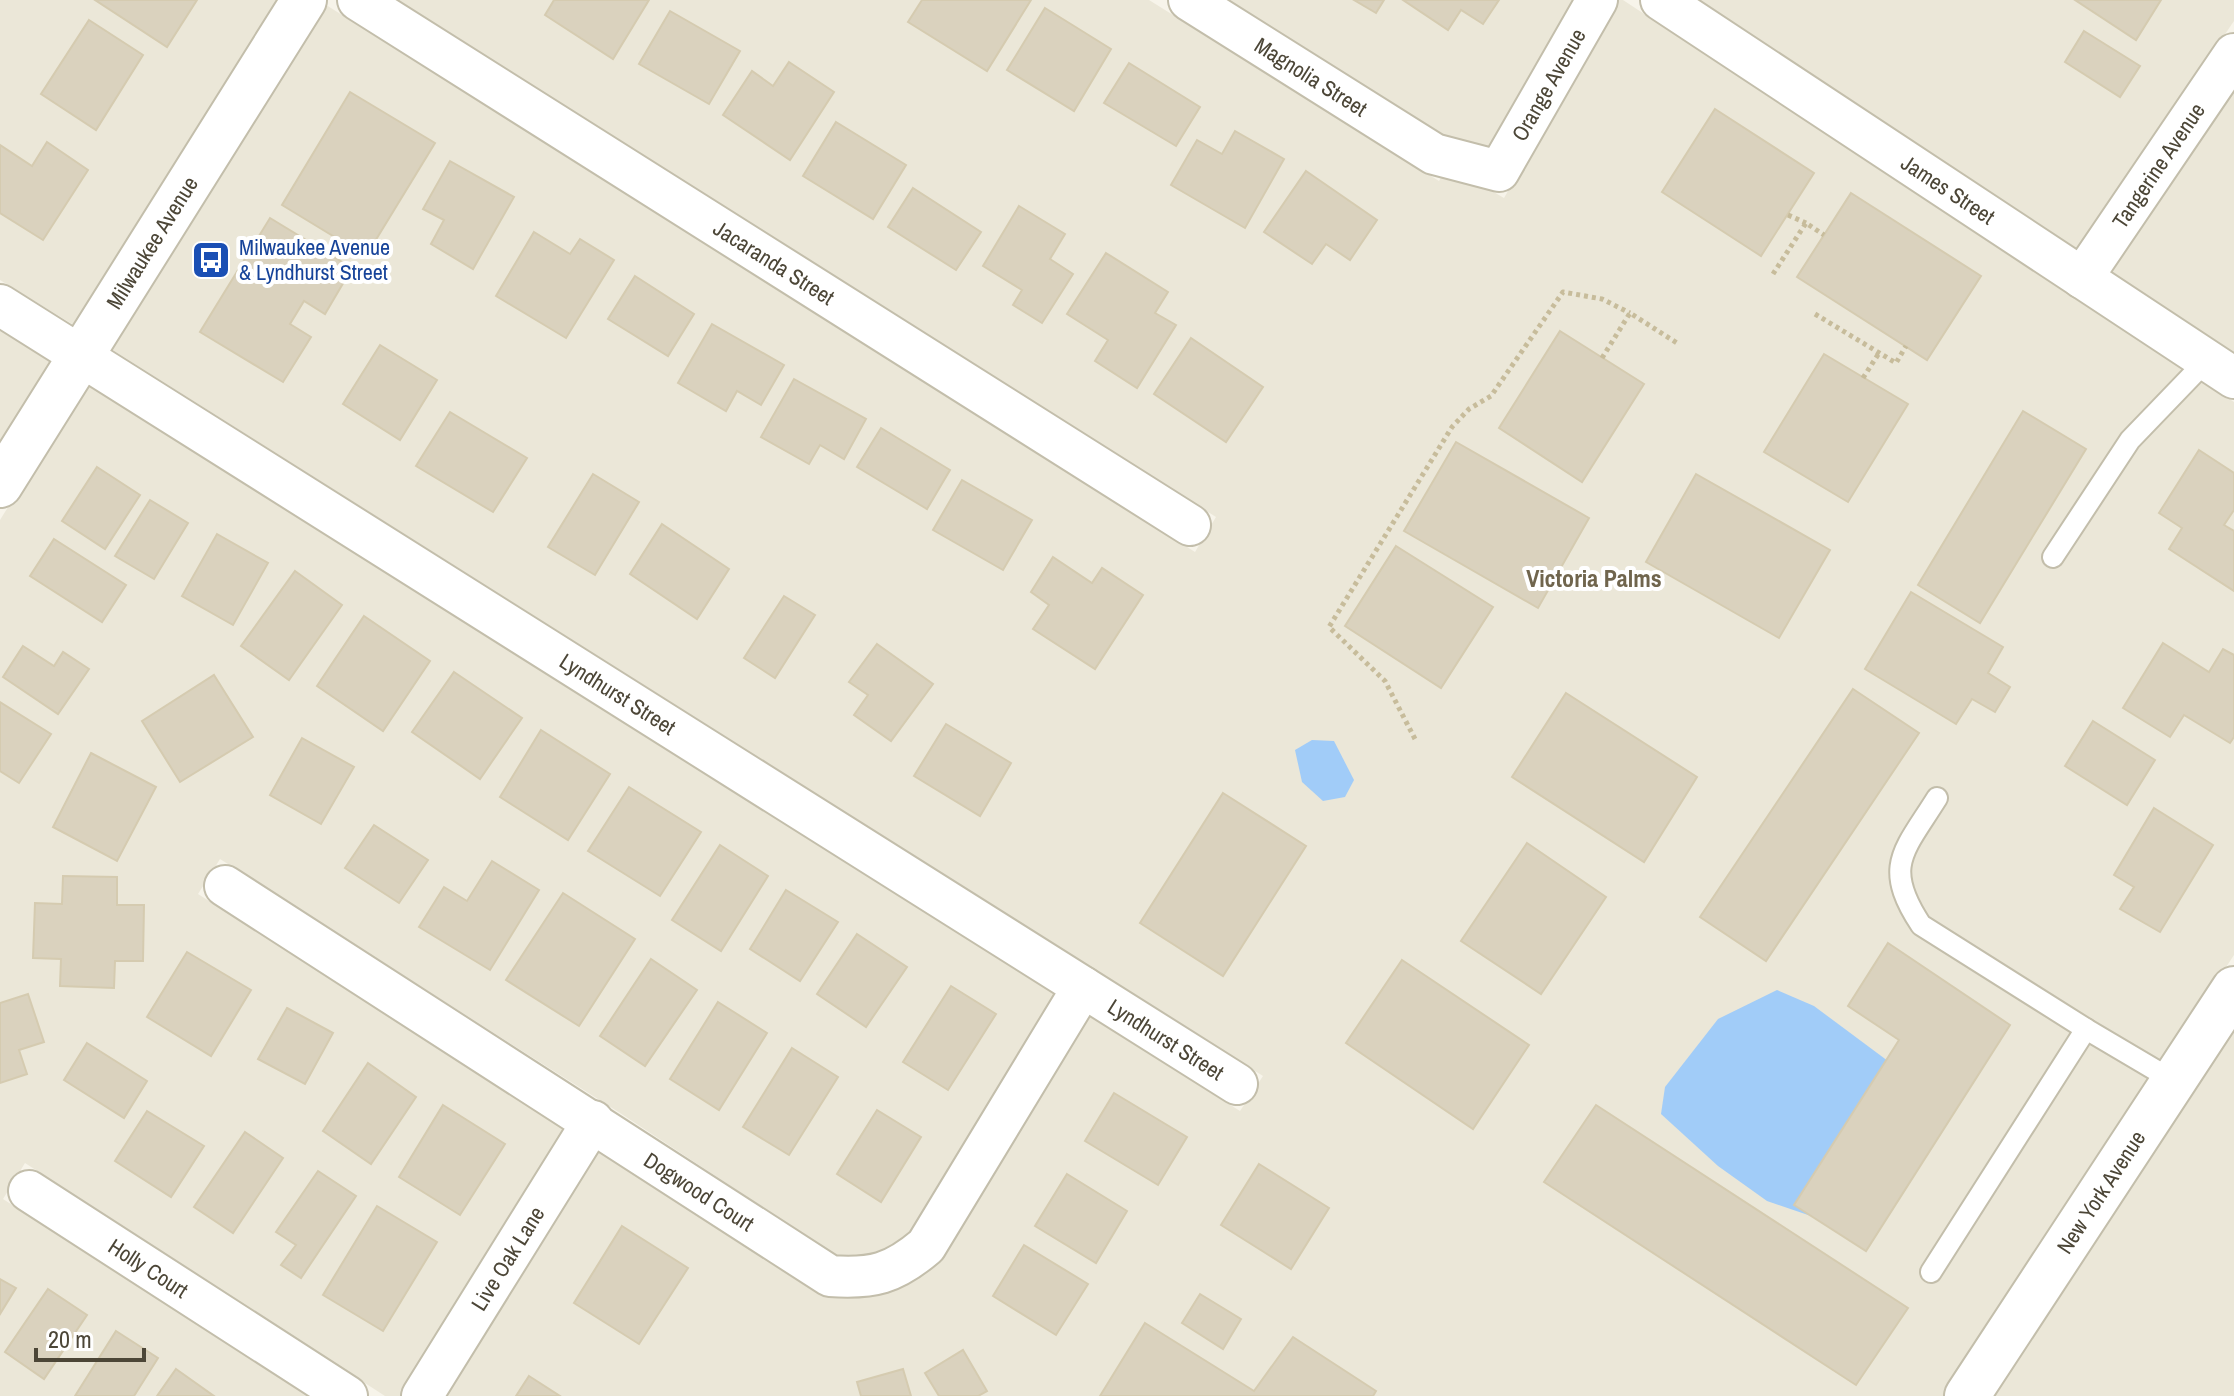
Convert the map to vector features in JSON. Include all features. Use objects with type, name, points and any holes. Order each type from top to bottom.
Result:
[{"type":"street","name":"Milwaukee Avenue","points":[[0,485],[304,0]]},
{"type":"street","name":"Jacaranda Street","points":[[358,0],[1190,525]]},
{"type":"street","name":"Magnolia Street","points":[[1189,0],[1434,154],[1499,171]]},
{"type":"street","name":"Orange Avenue","points":[[1499,171],[1597,0]]},
{"type":"street","name":"James Street","points":[[1661,0],[2220,369]]},
{"type":"street","name":"Tangerine Avenue","points":[[2082,278],[2234,54]]},
{"type":"street","name":"Lyndhurst Street","points":[[0,305],[1237,1084]]},
{"type":"street","name":"Dogwood Court","points":[[225,886],[830,1276],[860,1278],[899,1269],[926,1246],[1083,987]]},
{"type":"street","name":"New York Avenue","points":[[1967,1396],[2234,989]]},
{"type":"street","name":"Live Oak Lane","points":[[422,1396],[593,1121]]},
{"type":"street","name":"Holly Court","points":[[29,1191],[347,1396]]},
{"type":"lane","points":[[2053,557],[2130,440],[2220,369]]},
{"type":"lane","points":[[1937,798],[1905,849],[1897,874],[1907,904],[1921,925],[2174,1081]]},
{"type":"lane","points":[[1931,1272],[2086,1029]]},
{"type":"path","points":[[1788,215],[1824,235]]},
{"type":"path","points":[[1773,274],[1806,223]]},
{"type":"path","points":[[1415,739],[1385,681],[1329,627],[1452,427],[1469,409],[1491,396],[1563,292],[1602,299],[1677,343]]},
{"type":"path","points":[[1602,358],[1630,313]]},
{"type":"path","points":[[1815,314],[1896,363],[1906,346]]},
{"type":"path","points":[[1863,378],[1879,353]]},
{"type":"shaded area","points":[[0,0],[282,0],[77,327],[0,280]]},
{"type":"shaded area","points":[[397,0],[1149,0],[1439,181],[1460,146],[1228,0],[1576,0],[1473,180],[1504,198],[1619,0],[1623,0],[2234,402],[2234,955],[1944,1396],[444,1396],[598,1149],[818,1294],[862,1298],[910,1284],[942,1255],[1088,1015],[1240,1111],[1263,1076],[108,347],[323,3],[1195,552],[1216,517]]},
{"type":"shaded area","points":[[1698,0],[2234,0],[2234,21],[2078,250]]},
{"type":"shaded area","points":[[2234,87],[2234,353],[2109,271]]},
{"type":"shaded area","points":[[0,329],[55,363],[0,450]]},
{"type":"shaded area","points":[[86,382],[1056,995],[913,1233],[892,1250],[861,1258],[837,1256],[620,1113],[220,859],[198,894],[566,1129],[400,1396],[385,1396],[25,1163],[3,1199],[308,1396],[0,1396],[0,520]]},
{"type":"shaded area","points":[[2234,1023],[2234,1396],[1989,1396]]},
{"type":"water","points":[[1312,740],[1334,741],[1354,780],[1345,797],[1323,801],[1302,782],[1295,750]]},
{"type":"water","points":[[1777,990],[1814,1006],[1900,1070],[1856,1161],[1811,1216],[1767,1201],[1718,1166],[1661,1114],[1665,1087],[1718,1019]]},
{"type":"building","points":[[95,0],[197,0],[167,47]]},
{"type":"building","points":[[554,0],[649,0],[613,59],[545,15]]},
{"type":"building","points":[[922,0],[1031,0],[987,71],[908,22]]},
{"type":"building","points":[[1354,0],[1384,0],[1376,13]]},
{"type":"building","points":[[1403,0],[1499,0],[1483,24],[1461,10],[1448,30]]},
{"type":"building","points":[[2075,0],[2161,0],[2136,40]]},
{"type":"building","points":[[1045,8],[1111,49],[1074,111],[1007,70]]},
{"type":"building","points":[[670,11],[740,51],[709,104],[639,64]]},
{"type":"building","points":[[89,20],[143,55],[96,130],[41,94]]},
{"type":"building","points":[[2084,31],[2140,66],[2120,97],[2065,62]]},
{"type":"building","points":[[789,62],[834,92],[790,160],[723,115],[752,71],[773,86]]},
{"type":"building","points":[[1129,63],[1200,107],[1176,146],[1104,103]]},
{"type":"building","points":[[350,92],[435,143],[366,256],[282,205]]},
{"type":"building","points":[[1715,109],[1814,173],[1761,256],[1662,192]]},
{"type":"building","points":[[836,122],[906,165],[873,219],[803,176]]},
{"type":"building","points":[[1235,131],[1284,159],[1245,228],[1171,185],[1197,140],[1222,154]]},
{"type":"building","points":[[47,142],[88,170],[43,240],[0,213],[0,145],[32,166]]},
{"type":"building","points":[[450,161],[514,197],[473,269],[431,244],[444,220],[423,209]]},
{"type":"building","points":[[1306,171],[1377,220],[1350,260],[1326,244],[1312,264],[1264,232]]},
{"type":"building","points":[[913,188],[981,232],[956,270],[888,227]]},
{"type":"building","points":[[1851,193],[1981,276],[1927,360],[1797,277]]},
{"type":"building","points":[[1019,206],[1065,234],[1050,259],[1073,274],[1042,323],[1013,305],[1022,290],[983,266]]},
{"type":"building","points":[[270,218],[352,268],[325,314],[304,301],[290,324],[311,337],[283,382],[200,332]]},
{"type":"building","points":[[534,232],[570,254],[580,239],[614,260],[566,338],[496,296]]},
{"type":"building","points":[[1106,253],[1168,292],[1155,313],[1176,325],[1137,388],[1095,361],[1108,340],[1067,314]]},
{"type":"building","points":[[635,276],[694,314],[668,356],[608,319]]},
{"type":"building","points":[[712,324],[784,365],[761,405],[737,391],[726,411],[678,383]]},
{"type":"building","points":[[1560,331],[1644,384],[1582,482],[1499,428]]},
{"type":"building","points":[[1191,338],[1263,387],[1226,442],[1154,394]]},
{"type":"building","points":[[380,345],[437,380],[400,440],[343,404]]},
{"type":"building","points":[[1824,354],[1908,404],[1848,502],[1764,452]]},
{"type":"building","points":[[794,379],[866,419],[844,459],[820,445],[809,464],[761,437]]},
{"type":"building","points":[[2023,411],[2086,449],[1980,623],[1918,585]]},
{"type":"building","points":[[450,412],[527,458],[493,512],[416,466]]},
{"type":"building","points":[[881,428],[950,470],[927,509],[857,467]]},
{"type":"building","points":[[1456,442],[1589,518],[1538,608],[1404,531]]},
{"type":"building","points":[[2199,450],[2234,473],[2234,510],[2224,525],[2234,531],[2234,591],[2169,549],[2182,528],[2159,513]]},
{"type":"building","points":[[97,467],[140,495],[105,549],[62,521]]},
{"type":"building","points":[[593,474],[639,502],[595,575],[548,547]]},
{"type":"building","points":[[1696,474],[1830,550],[1779,638],[1646,562]]},
{"type":"building","points":[[962,480],[1032,520],[1003,570],[933,530]]},
{"type":"building","points":[[150,500],[188,523],[154,579],[115,556]]},
{"type":"building","points":[[662,524],[729,569],[697,619],[630,574]]},
{"type":"building","points":[[217,534],[268,563],[233,625],[182,596]]},
{"type":"building","points":[[54,539],[126,585],[102,622],[30,576]]},
{"type":"building","points":[[1396,546],[1493,607],[1441,688],[1345,626]]},
{"type":"building","points":[[1053,557],[1092,583],[1102,568],[1143,595],[1095,669],[1033,629],[1049,605],[1031,592]]},
{"type":"building","points":[[295,571],[342,605],[289,680],[241,646]]},
{"type":"building","points":[[1911,592],[2003,647],[1988,673],[2010,687],[1995,712],[1972,699],[1956,724],[1865,669]]},
{"type":"building","points":[[784,596],[815,615],[775,678],[744,658]]},
{"type":"building","points":[[364,616],[430,661],[383,731],[317,686]]},
{"type":"building","points":[[2163,643],[2209,672],[2223,649],[2234,655],[2234,737],[2230,743],[2184,715],[2170,737],[2123,708]]},
{"type":"building","points":[[877,644],[933,684],[891,741],[854,715],[868,695],[849,682]]},
{"type":"building","points":[[23,646],[54,666],[63,652],[89,669],[58,714],[3,677]]},
{"type":"building","points":[[454,672],[522,718],[480,779],[412,732]]},
{"type":"building","points":[[214,675],[253,737],[180,782],[142,721]]},
{"type":"building","points":[[1853,689],[1919,733],[1766,961],[1700,917]]},
{"type":"building","points":[[1566,693],[1697,777],[1644,862],[1512,777]]},
{"type":"building","points":[[0,702],[51,734],[19,783],[0,771]]},
{"type":"building","points":[[2093,721],[2155,760],[2127,805],[2065,766]]},
{"type":"building","points":[[946,724],[1011,763],[980,816],[914,776]]},
{"type":"building","points":[[541,730],[610,774],[568,840],[500,797]]},
{"type":"building","points":[[302,738],[354,767],[321,824],[270,795]]},
{"type":"building","points":[[91,753],[156,787],[117,861],[53,827]]},
{"type":"building","points":[[629,787],[701,832],[660,896],[588,851]]},
{"type":"building","points":[[1223,793],[1306,846],[1223,976],[1140,923]]},
{"type":"building","points":[[2154,808],[2213,845],[2160,932],[2120,909],[2134,887],[2114,875]]},
{"type":"building","points":[[374,825],[428,860],[399,903],[345,868]]},
{"type":"building","points":[[1527,843],[1606,897],[1541,994],[1461,941]]},
{"type":"building","points":[[720,845],[768,876],[721,951],[672,920]]},
{"type":"building","points":[[492,861],[539,890],[490,970],[419,927],[444,887],[467,901]]},
{"type":"building","points":[[63,876],[117,877],[117,905],[144,905],[143,961],[115,961],[114,988],[60,986],[61,959],[33,958],[35,903],[62,904]]},
{"type":"building","points":[[786,890],[838,922],[800,981],[750,949]]},
{"type":"building","points":[[563,893],[635,939],[579,1026],[506,980]]},
{"type":"building","points":[[857,934],[907,967],[866,1027],[817,994]]},
{"type":"building","points":[[1888,943],[2010,1025],[1866,1251],[1794,1205],[1899,1040],[1848,1006]]},
{"type":"building","points":[[187,952],[251,990],[211,1056],[147,1017]]},
{"type":"building","points":[[651,959],[697,990],[645,1066],[600,1036]]},
{"type":"building","points":[[1402,960],[1529,1045],[1473,1129],[1346,1043]]},
{"type":"building","points":[[951,986],[996,1014],[948,1090],[903,1062]]},
{"type":"building","points":[[28,994],[44,1042],[19,1050],[27,1074],[0,1083],[0,1003]]},
{"type":"building","points":[[718,1002],[767,1033],[719,1110],[670,1079]]},
{"type":"building","points":[[287,1008],[333,1033],[305,1084],[258,1059]]},
{"type":"building","points":[[87,1043],[147,1081],[124,1118],[64,1080]]},
{"type":"building","points":[[792,1048],[838,1077],[789,1155],[743,1127]]},
{"type":"building","points":[[368,1063],[416,1097],[371,1164],[323,1131]]},
{"type":"building","points":[[1114,1093],[1187,1137],[1158,1185],[1085,1141]]},
{"type":"building","points":[[443,1105],[505,1144],[460,1215],[399,1177]]},
{"type":"building","points":[[1596,1105],[1908,1308],[1856,1385],[1544,1182]]},
{"type":"building","points":[[877,1110],[921,1137],[881,1202],[837,1174]]},
{"type":"building","points":[[147,1111],[204,1146],[171,1197],[115,1161]]},
{"type":"building","points":[[245,1132],[283,1158],[233,1233],[194,1207]]},
{"type":"building","points":[[1259,1164],[1329,1208],[1291,1269],[1221,1225]]},
{"type":"building","points":[[318,1171],[356,1196],[301,1278],[281,1265],[296,1245],[276,1232]]},
{"type":"building","points":[[1067,1174],[1127,1211],[1096,1263],[1035,1226]]},
{"type":"building","points":[[377,1206],[437,1242],[383,1331],[323,1295]]},
{"type":"building","points":[[622,1226],[688,1268],[639,1344],[574,1303]]},
{"type":"building","points":[[1024,1245],[1088,1284],[1056,1335],[993,1296]]},
{"type":"building","points":[[0,1279],[16,1288],[0,1314]]},
{"type":"building","points":[[48,1289],[87,1315],[44,1379],[5,1352]]},
{"type":"building","points":[[1200,1294],[1241,1319],[1223,1349],[1182,1323]]},
{"type":"building","points":[[1145,1323],[1254,1391],[1293,1337],[1376,1391],[1373,1396],[1100,1396]]},
{"type":"building","points":[[116,1331],[158,1358],[134,1396],[75,1396]]},
{"type":"building","points":[[963,1350],[987,1391],[978,1396],[939,1396],[925,1373]]},
{"type":"building","points":[[176,1369],[214,1396],[157,1396]]},
{"type":"building","points":[[903,1369],[911,1396],[861,1396],[857,1382]]},
{"type":"building","points":[[529,1376],[560,1396],[516,1396]]},
{"type":"place","name":"Milwaukee Avenue & Lyndhurst Street","points":[[211,260]]},
{"type":"district","name":"Victoria Palms","points":[[1594,578]]}]
